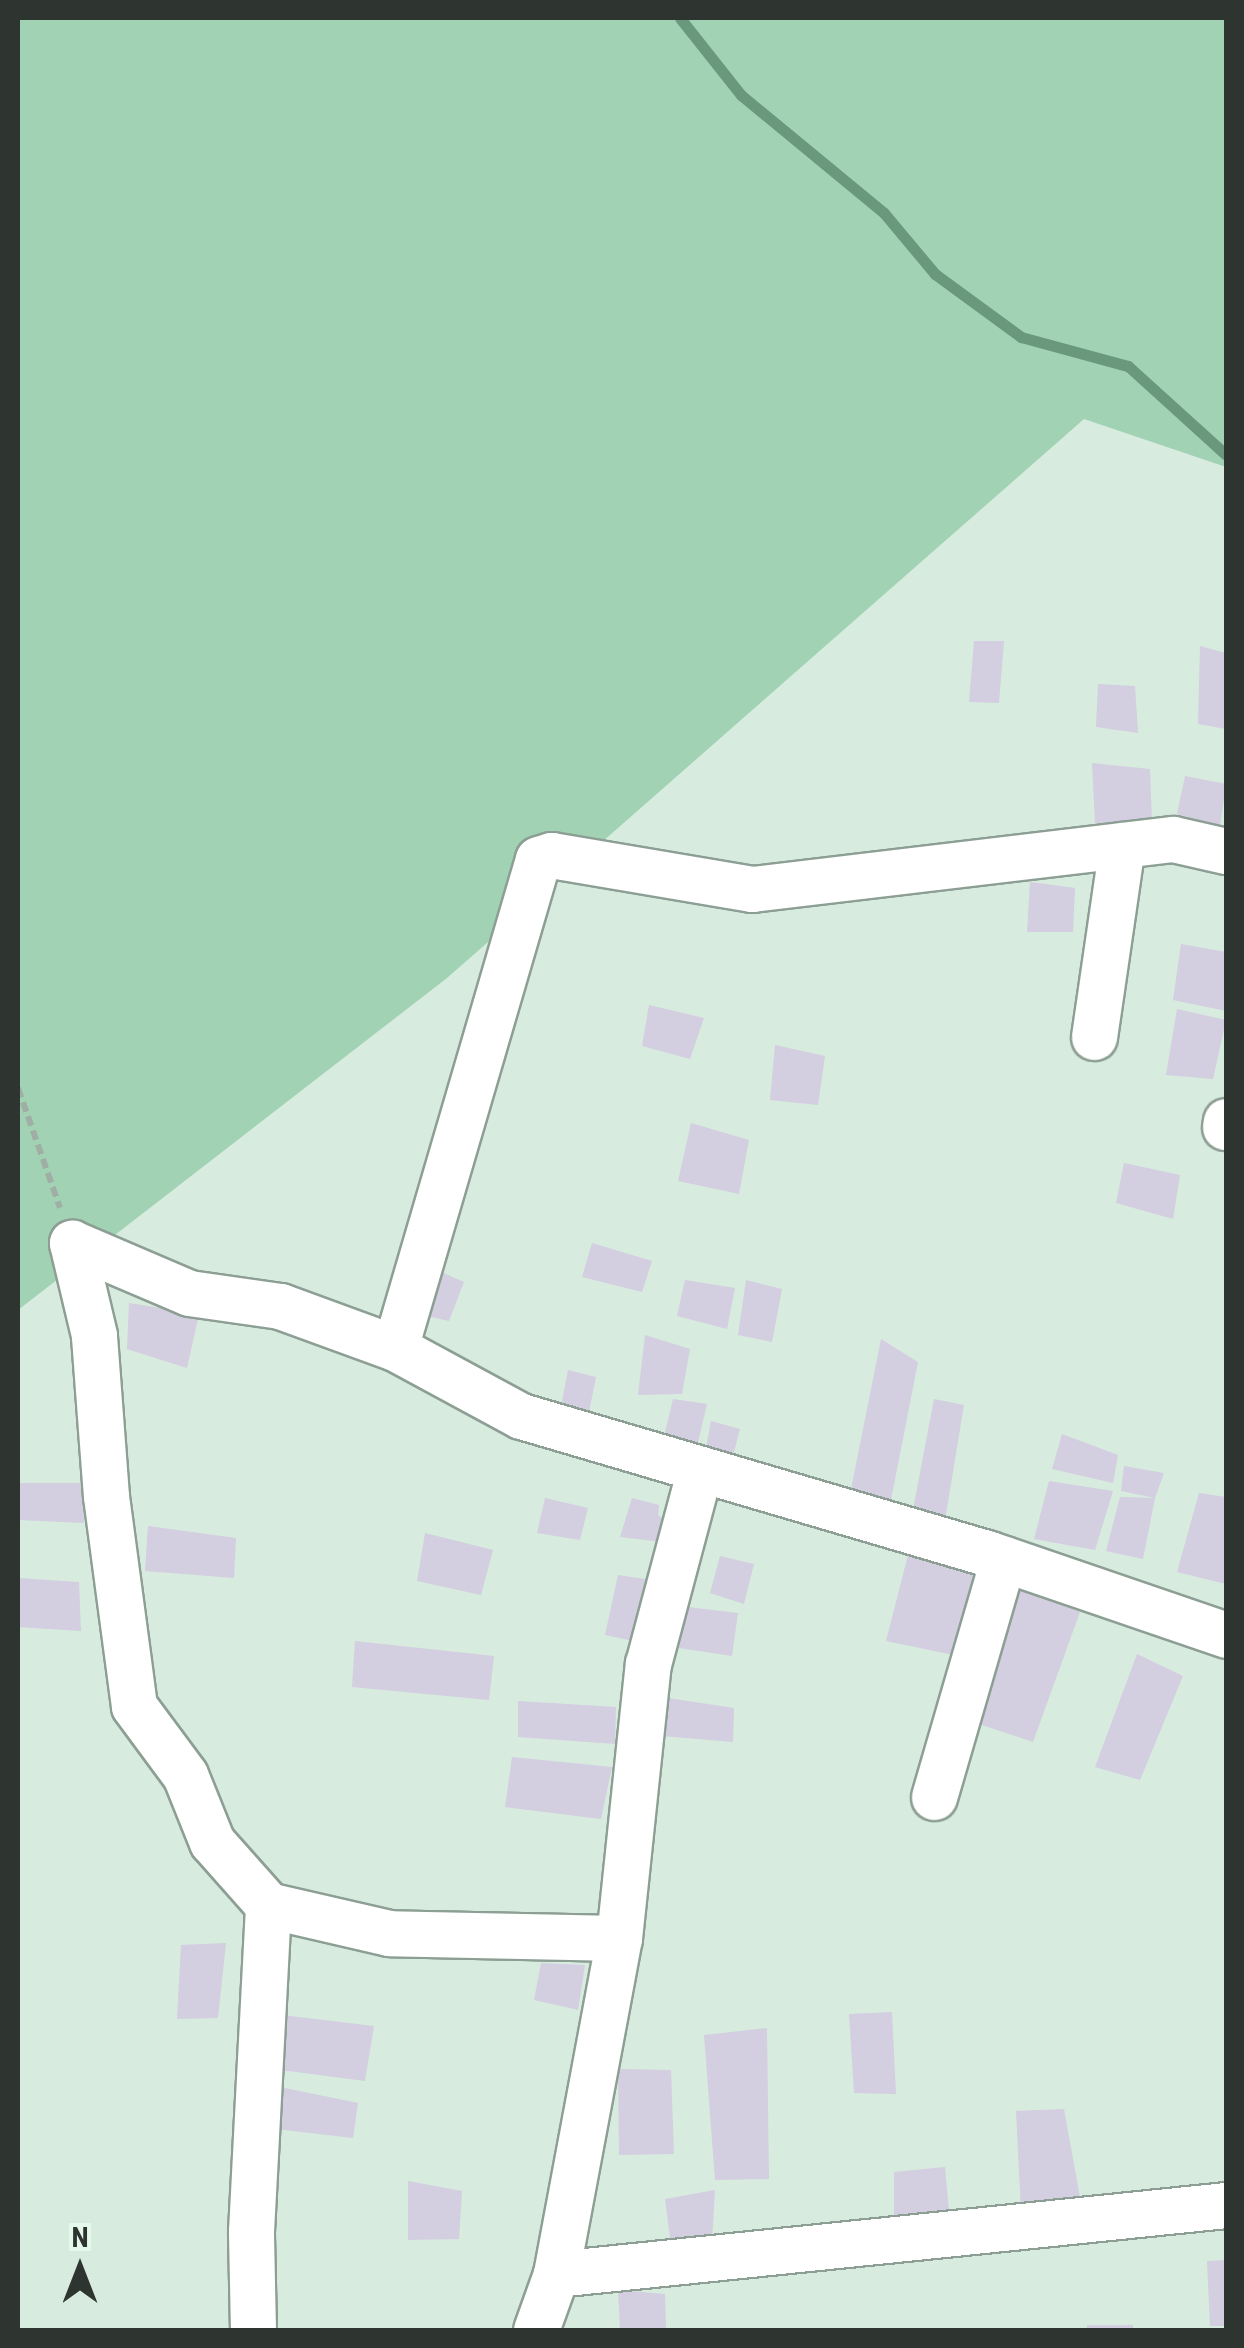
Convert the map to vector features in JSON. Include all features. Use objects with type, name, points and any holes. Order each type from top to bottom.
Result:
[{"type":"street","points":[[394,1348],[538,859],[551,855],[752,889],[1172,839],[1226,852]]},
{"type":"street","points":[[1094,1036],[1122,845]]},
{"type":"street","points":[[72,1242],[189,1293],[280,1306],[394,1348],[521,1416],[699,1472],[1003,1559],[1226,1636]]},
{"type":"street","points":[[72,1242],[94,1335],[134,1706],[185,1775],[212,1842],[268,1905],[389,1933],[618,1938]]},
{"type":"street","points":[[536,2330],[556,2274],[618,1938],[648,1664],[699,1472]]},
{"type":"street","points":[[934,1797],[1003,1559]]},
{"type":"street","points":[[253,2330],[251,2231],[268,1905]]},
{"type":"street","points":[[556,2274],[1226,2205]]},
{"type":"path","points":[[18,1088],[72,1242]]},
{"type":"green space","points":[[18,18],[1226,18],[1226,467],[1084,419],[447,978],[18,1310]]},
{"type":"building","points":[[974,641],[1004,641],[999,703],[969,702]]},
{"type":"building","points":[[1200,646],[1226,653],[1226,729],[1198,724]]},
{"type":"building","points":[[1098,684],[1135,686],[1138,733],[1096,727]]},
{"type":"building","points":[[1092,763],[1150,769],[1152,823],[1095,823]]},
{"type":"building","points":[[1185,776],[1226,784],[1220,826],[1177,814]]},
{"type":"building","points":[[1030,882],[1075,888],[1073,932],[1027,932]]},
{"type":"building","points":[[1181,944],[1226,952],[1226,1011],[1173,1000]]},
{"type":"building","points":[[649,1005],[704,1018],[690,1059],[642,1046]]},
{"type":"building","points":[[1177,1009],[1226,1020],[1213,1079],[1166,1075]]},
{"type":"building","points":[[775,1045],[825,1056],[818,1105],[770,1100]]},
{"type":"building","points":[[691,1123],[749,1140],[739,1194],[678,1181]]},
{"type":"building","points":[[1124,1163],[1180,1175],[1173,1219],[1116,1203]]},
{"type":"building","points":[[592,1243],[652,1261],[642,1292],[582,1277]]},
{"type":"building","points":[[439,1271],[464,1282],[449,1321],[427,1316]]},
{"type":"building","points":[[685,1280],[735,1288],[727,1329],[677,1316]]},
{"type":"building","points":[[746,1280],[782,1289],[772,1342],[738,1335]]},
{"type":"building","points":[[129,1303],[199,1314],[187,1368],[127,1349]]},
{"type":"building","points":[[645,1335],[690,1349],[682,1394],[638,1395]]},
{"type":"building","points":[[881,1339],[918,1362],[890,1505],[851,1489]]},
{"type":"building","points":[[568,1370],[596,1377],[586,1427],[559,1417]]},
{"type":"building","points":[[673,1399],[707,1404],[695,1455],[661,1449]]},
{"type":"building","points":[[934,1399],[964,1405],[945,1520],[912,1515]]},
{"type":"building","points":[[711,1421],[740,1429],[730,1467],[704,1459]]},
{"type":"building","points":[[1062,1434],[1118,1455],[1113,1483],[1052,1469]]},
{"type":"building","points":[[1124,1466],[1164,1473],[1155,1498],[1121,1491]]},
{"type":"building","points":[[1049,1481],[1113,1491],[1095,1550],[1034,1539]]},
{"type":"building","points":[[18,1483],[83,1483],[84,1523],[18,1520]]},
{"type":"building","points":[[1199,1493],[1226,1497],[1226,1584],[1177,1572]]},
{"type":"building","points":[[1120,1497],[1155,1498],[1143,1559],[1106,1551]]},
{"type":"building","points":[[545,1498],[588,1508],[580,1540],[537,1533]]},
{"type":"building","points":[[632,1498],[659,1505],[658,1515],[674,1527],[671,1543],[620,1537]]},
{"type":"building","points":[[148,1526],[236,1538],[234,1578],[145,1571]]},
{"type":"building","points":[[425,1533],[493,1550],[481,1595],[417,1581]]},
{"type":"building","points":[[909,1551],[985,1568],[963,1657],[886,1641]]},
{"type":"building","points":[[720,1556],[754,1564],[744,1604],[710,1593]]},
{"type":"building","points":[[618,1575],[658,1581],[643,1643],[605,1635]]},
{"type":"building","points":[[18,1578],[79,1582],[81,1631],[18,1627]]},
{"type":"building","points":[[1016,1585],[1080,1612],[1033,1742],[976,1723]]},
{"type":"building","points":[[688,1607],[738,1613],[732,1656],[679,1648]]},
{"type":"building","points":[[355,1641],[494,1656],[489,1700],[352,1687]]},
{"type":"building","points":[[1137,1654],[1183,1676],[1140,1780],[1095,1767]]},
{"type":"building","points":[[668,1698],[734,1708],[733,1742],[661,1736]]},
{"type":"building","points":[[518,1701],[616,1707],[615,1744],[518,1737]]},
{"type":"building","points":[[512,1757],[612,1767],[601,1819],[505,1807]]},
{"type":"building","points":[[226,1943],[218,2018],[177,2019],[181,1945]]},
{"type":"building","points":[[541,1963],[585,1965],[578,2010],[534,2000]]},
{"type":"building","points":[[892,2012],[896,2094],[854,2093],[849,2014]]},
{"type":"building","points":[[282,2015],[374,2026],[365,2081],[273,2069]]},
{"type":"building","points":[[767,2028],[769,2179],[715,2180],[704,2035]]},
{"type":"building","points":[[618,2069],[671,2070],[674,2154],[619,2155]]},
{"type":"building","points":[[275,2086],[358,2103],[353,2138],[267,2128]]},
{"type":"building","points":[[1064,2109],[1083,2214],[1021,2211],[1016,2111]]},
{"type":"building","points":[[945,2167],[950,2222],[894,2226],[894,2172]]},
{"type":"building","points":[[408,2181],[462,2191],[459,2239],[408,2240]]},
{"type":"building","points":[[715,2190],[712,2241],[671,2245],[665,2199]]},
{"type":"building","points":[[1226,2260],[1226,2326],[1210,2326],[1207,2261]]},
{"type":"building","points":[[618,2290],[665,2294],[666,2330],[620,2330]]},
{"type":"building","points":[[1087,2325],[1133,2325],[1133,2330],[1087,2330]]},
{"type":"waterway","points":[[680,18],[741,95],[884,213],[935,274],[1021,337],[1128,366],[1226,455]]}]
